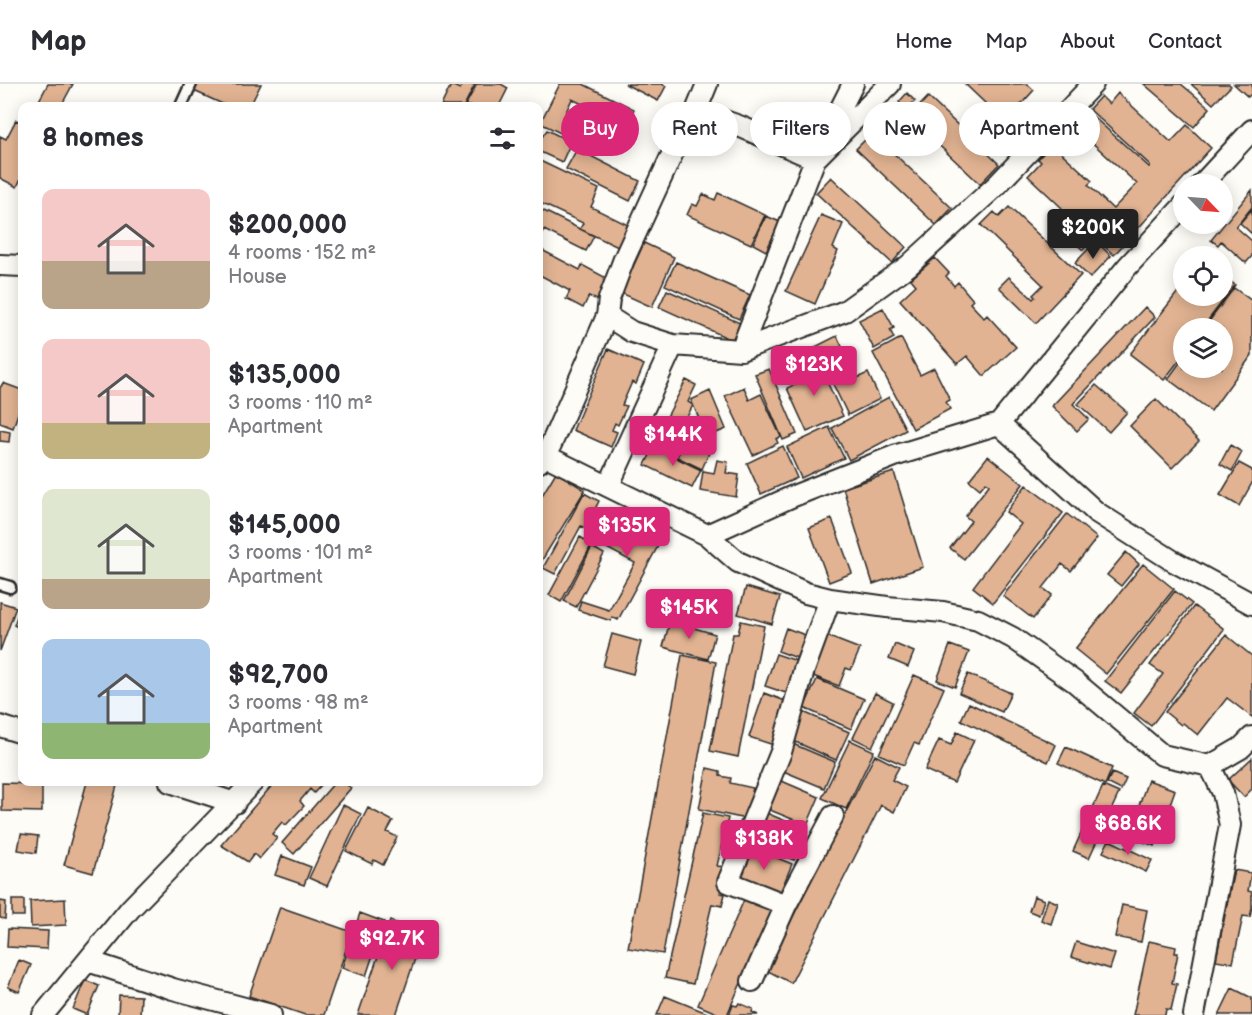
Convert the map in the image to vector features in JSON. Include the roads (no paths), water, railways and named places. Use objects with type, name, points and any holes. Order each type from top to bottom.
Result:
[{"type":"street","points":[[699,102],[706,84]]},
{"type":"street","points":[[741,350],[814,159],[853,84]]},
{"type":"street","points":[[814,159],[890,84]]},
{"type":"street","points":[[607,316],[632,332],[673,345],[741,350],[845,311],[908,266],[997,185],[1093,84]]},
{"type":"street","points":[[738,126],[814,159]]},
{"type":"street","points":[[1211,174],[1252,130]]},
{"type":"street","points":[[543,453],[607,316],[609,299],[624,259],[671,156]]},
{"type":"street","points":[[707,535],[791,497],[897,455],[999,424],[1127,267],[1173,217]]},
{"type":"street","points":[[0,265],[18,266]]},
{"type":"street","points":[[609,485],[673,345]]},
{"type":"street","points":[[999,424],[1096,512],[1173,561],[1252,604]]},
{"type":"street","points":[[543,458],[609,485],[707,535],[738,562],[806,593],[830,599],[887,607],[944,612],[978,620],[1013,638],[1075,682],[1162,755],[1210,766],[1241,748],[1252,737]]},
{"type":"street","points":[[786,905],[728,882],[781,752],[804,670],[830,599]]},
{"type":"street","points":[[0,726],[18,732]]},
{"type":"street","points":[[1194,1015],[1230,825],[1223,793],[1210,766]]},
{"type":"street","points":[[182,786],[234,803]]},
{"type":"street","points":[[43,1015],[130,909],[249,786]]},
{"type":"street","points":[[752,981],[786,905],[833,816]]},
{"type":"street","points":[[88,961],[173,989],[271,1015]]},
{"type":"lane","points":[[183,102],[191,84]]}]
